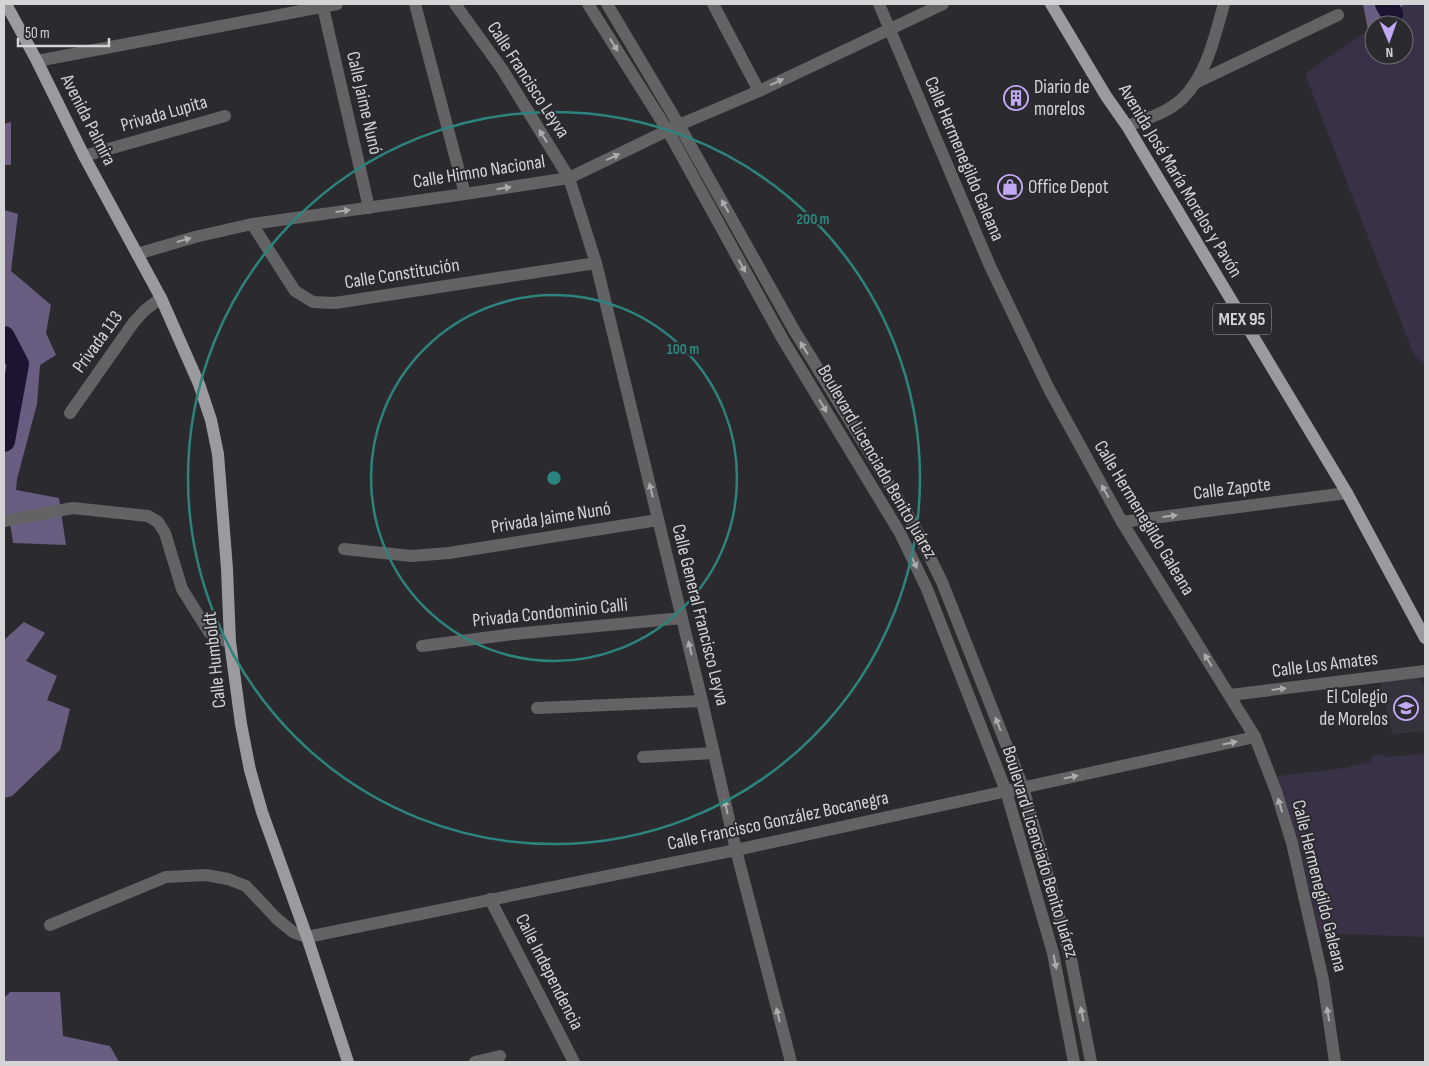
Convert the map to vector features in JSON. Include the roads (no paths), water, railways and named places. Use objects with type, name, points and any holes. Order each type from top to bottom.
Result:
[{"type":"main road","name":"Avenida Palmira","points":[[6,4],[137,254]]},
{"type":"main road","name":"Avenida José María Morelos y Pavón","points":[[1051,4],[1106,96],[1127,126],[1347,493],[1425,638]]},
{"type":"main road","name":"Calle Humboldt","points":[[137,254],[161,298],[199,384],[211,420],[218,454],[227,569],[230,642],[240,724],[262,812],[307,937],[348,1062]]},
{"type":"street","points":[[37,61],[338,4]]},
{"type":"street","points":[[415,4],[465,194]]},
{"type":"street","name":"Calle Francisco Leyva","points":[[454,4],[502,69],[569,178]]},
{"type":"street","name":"Boulevard Licenciado Benito Juárez","points":[[588,4],[668,131],[782,338],[900,533],[927,589],[1006,791],[1053,953],[1074,1062]]},
{"type":"street","name":"Boulevard Licenciado Benito Juárez","points":[[607,4],[679,125],[794,330],[914,525],[942,582],[1023,787],[1072,959],[1091,1062]]},
{"type":"street","points":[[713,4],[759,91]]},
{"type":"street","name":"Calle Hermenegildo Galeana","points":[[879,4],[990,266],[1049,389],[1122,522],[1255,737],[1276,791],[1292,843],[1323,980],[1335,1062]]},
{"type":"street","name":"Calle Himno Nacional","points":[[137,254],[195,237],[252,224],[569,178],[679,125],[759,91],[943,4]]},
{"type":"street","points":[[1127,126],[1164,111],[1182,99],[1195,83],[1208,55],[1224,4]]},
{"type":"street","name":"Calle Jaime Nunó","points":[[323,6],[369,208]]},
{"type":"street","points":[[1195,83],[1338,15]]},
{"type":"street","name":"Privada Lupita","points":[[84,156],[224,116]]},
{"type":"street","name":"Calle General Francisco Leyva","points":[[569,178],[596,263],[736,850],[791,1062]]},
{"type":"street","name":"Calle Constitución","points":[[252,224],[296,291],[313,302],[335,303],[596,263]]},
{"type":"street","name":"Privada 113","points":[[70,413],[134,322],[145,310],[161,298]]},
{"type":"street","name":"Calle Zapote","points":[[1122,522],[1347,493]]},
{"type":"street","points":[[4,521],[73,508],[148,516],[158,522],[165,533],[182,589],[209,632],[218,639],[230,642]]},
{"type":"street","name":"Privada Jaime Nunó","points":[[344,549],[412,556],[449,553],[658,520]]},
{"type":"street","points":[[900,533],[914,525]]},
{"type":"street","name":"Privada Condominio Calli","points":[[422,646],[514,634],[682,618]]},
{"type":"street","name":"Calle Los Amates","points":[[1230,695],[1425,672]]},
{"type":"street","points":[[537,708],[702,701]]},
{"type":"street","name":"Calle Francisco González Bocanegra","points":[[307,937],[736,850],[1255,737]]},
{"type":"street","points":[[643,757],[714,753]]},
{"type":"street","points":[[50,925],[166,877],[206,876],[228,878],[246,886],[277,919],[293,932],[307,937]]},
{"type":"street","name":"Calle Independencia","points":[[490,899],[574,1062]]},
{"type":"street","points":[[475,1062],[500,1056]]},
{"type":"waterway","points":[[1386,4],[1392,14]]},
{"type":"waterway","points":[[4,337],[18,364],[4,441]]},
{"type":"place","name":"Diario de morelos","points":[[1016,98]]},
{"type":"place","name":"Office Depot","points":[[1010,187]]},
{"type":"place","name":"El Colegio de Morelos","points":[[1406,708]]}]
